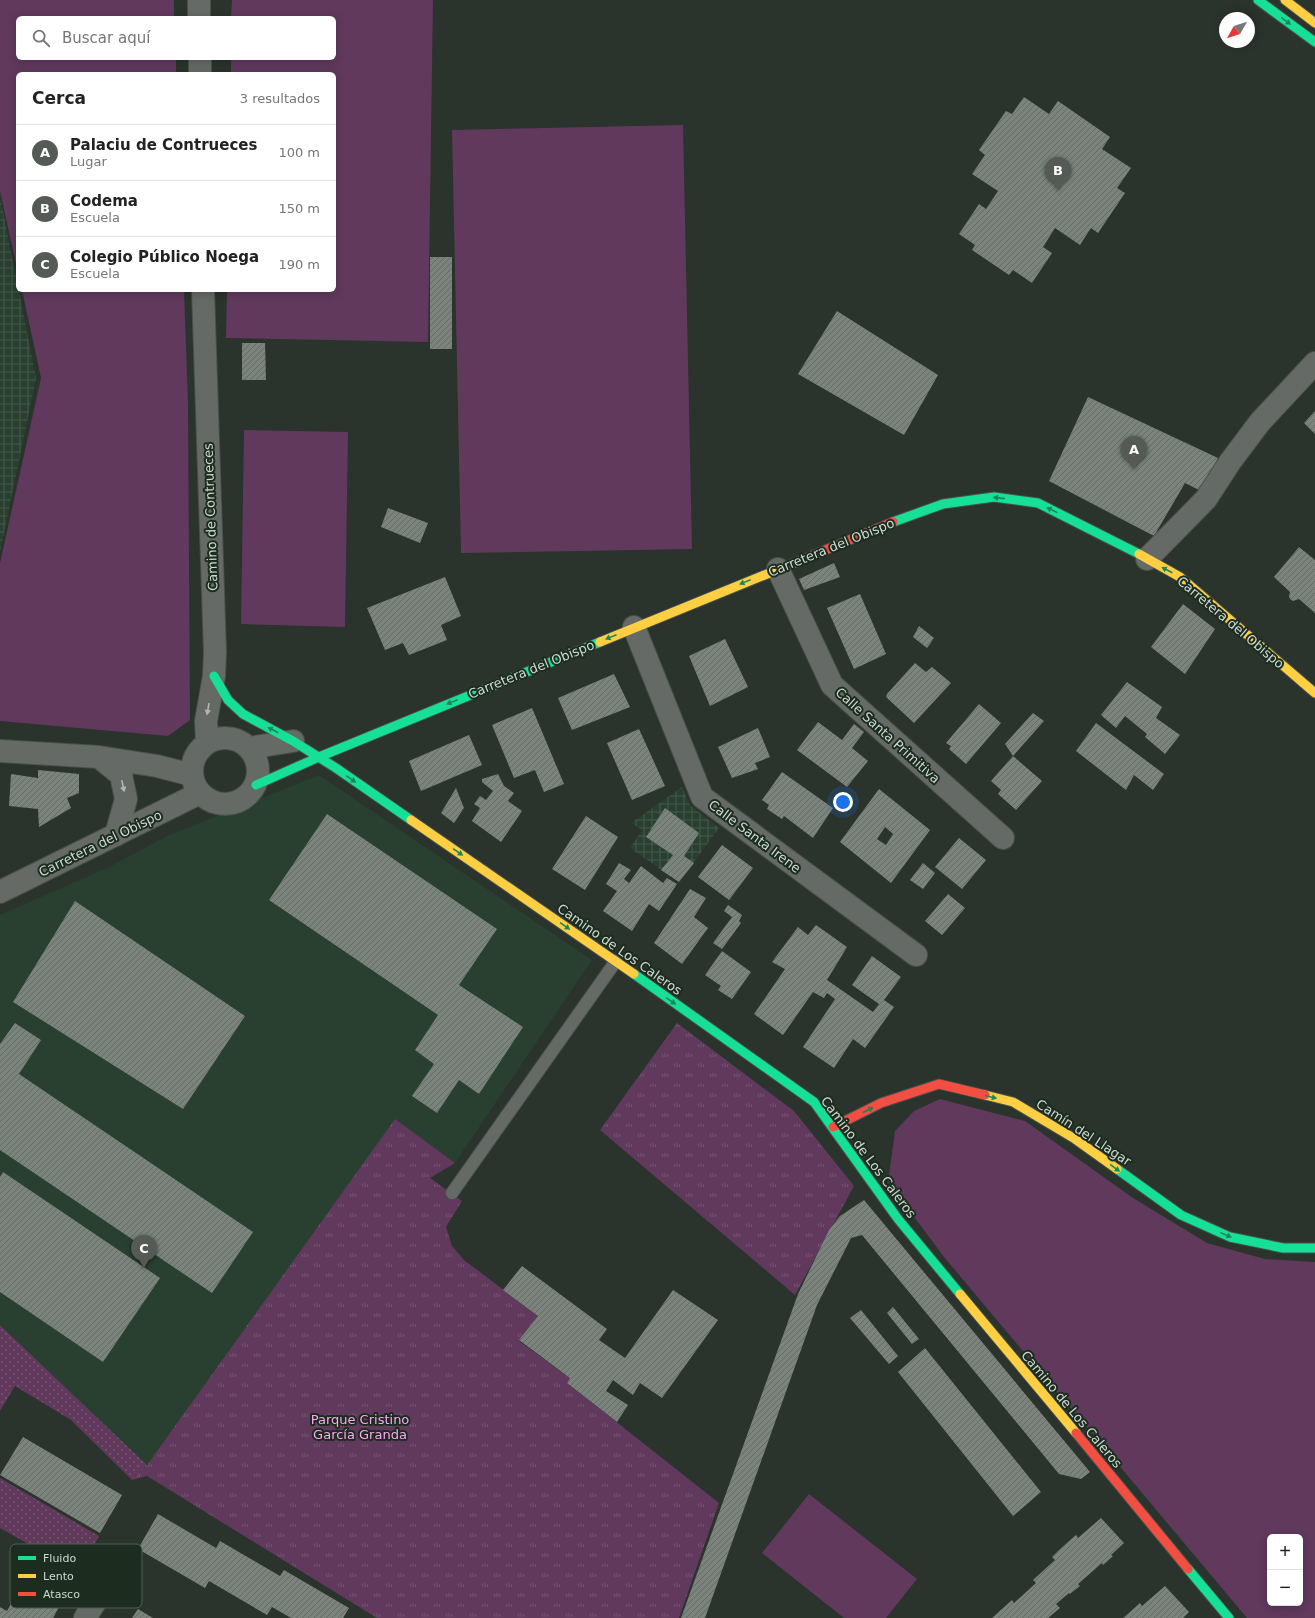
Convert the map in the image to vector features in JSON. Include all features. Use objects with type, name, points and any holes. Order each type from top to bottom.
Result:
[{"type":"main road","points":[[1258,0],[1315,42]]},
{"type":"main road","points":[[1285,0],[1315,23]]},
{"type":"main road","name":"Carretera del Obispo","points":[[256,785],[319,757],[634,627],[943,504],[994,497],[1038,503],[1106,536],[1180,577],[1315,693]]},
{"type":"main road","points":[[214,676],[228,700],[243,714],[319,757]]},
{"type":"main road","name":"Camino de Los Caleros","points":[[319,757],[616,961],[814,1102],[898,1219],[1229,1618]]},
{"type":"main road","name":"Camín del Llagar","points":[[833,1127],[881,1103],[939,1084],[1013,1102],[1075,1139],[1181,1215],[1230,1237],[1283,1248],[1315,1248]]},
{"type":"street","points":[[199,0],[199,16]]},
{"type":"street","points":[[200,60],[200,72]]},
{"type":"street","name":"Camino de Contrueces","points":[[203,292],[215,652],[214,676],[206,721],[207,743]]},
{"type":"street","points":[[1147,559],[1206,499],[1230,462],[1260,422],[1315,363]]},
{"type":"street","name":"Calle Santa Primitiva","points":[[778,569],[832,685],[1003,838]]},
{"type":"street","name":"Calle Santa Irene","points":[[634,627],[702,797],[916,955]]},
{"type":"street","points":[[0,751],[100,757],[156,766],[196,784],[208,800],[219,804],[230,804],[245,798],[256,785],[259,774],[257,763],[247,746],[243,714]]},
{"type":"street","points":[[196,784],[196,755],[207,743],[225,738],[236,740],[247,746],[293,741]]},
{"type":"street","points":[[100,757],[121,775],[126,799],[116,835]]},
{"type":"street","name":"Carretera del Obispo","points":[[0,892],[116,835],[196,784]]},
{"type":"street","points":[[85,1618],[91,1608]]},
{"type":"lane","points":[[452,1193],[616,961]]},
{"type":"shaded area","points":[[0,196],[16,277],[16,292],[19,292],[36,378],[0,552]]},
{"type":"shaded area","points":[[319,775],[592,960],[455,1163],[395,1120],[147,1465],[0,1325],[0,915],[107,868],[169,835]]},
{"type":"shaded area","points":[[682,787],[690,805],[719,828],[679,882],[630,848],[642,830],[631,823]]},
{"type":"green space","points":[[0,0],[174,0],[174,16],[16,16],[16,60],[176,60],[176,72],[16,72],[16,264],[0,191]]},
{"type":"green space","points":[[232,0],[433,0],[428,342],[226,338],[227,292],[336,292],[336,72],[231,72],[231,60],[336,60],[336,16],[231,16]]},
{"type":"green space","points":[[683,125],[692,549],[461,553],[452,130]]},
{"type":"green space","points":[[22,292],[184,292],[188,403],[190,720],[168,736],[0,721],[0,563],[41,378]]},
{"type":"green space","points":[[244,430],[348,432],[345,627],[241,624]]},
{"type":"green space","points":[[677,1023],[794,1111],[854,1186],[795,1295],[600,1130]]},
{"type":"green space","points":[[940,1099],[1025,1121],[1133,1198],[1207,1243],[1265,1259],[1315,1262],[1315,1618],[1247,1618],[944,1257],[888,1182],[895,1131],[914,1111]]},
{"type":"green space","name":"Parque Cristino García Granda","points":[[395,1119],[455,1163],[430,1178],[462,1201],[446,1227],[452,1246],[464,1260],[538,1316],[519,1341],[570,1378],[567,1383],[719,1503],[679,1618],[377,1618],[147,1476],[132,1480],[147,1465]]},
{"type":"green space","points":[[0,1325],[147,1465],[132,1480],[71,1420],[15,1386],[0,1411]]},
{"type":"green space","points":[[0,1478],[99,1536],[95,1544],[28,1544],[0,1528]]},
{"type":"green space","points":[[809,1494],[917,1579],[886,1618],[844,1618],[762,1553]]},
{"type":"building","points":[[1024,97],[1049,114],[1058,101],[1110,137],[1102,149],[1131,168],[1117,188],[1125,193],[1098,233],[1091,228],[1080,245],[1055,228],[1043,247],[1052,253],[1032,283],[1013,270],[1009,275],[972,250],[975,245],[959,234],[979,204],[986,209],[998,191],[972,174],[985,155],[979,150],[1006,111],[1012,114]]},
{"type":"building","points":[[430,257],[452,257],[452,349],[430,349]]},
{"type":"building","points":[[837,311],[938,375],[904,435],[798,374]]},
{"type":"building","points":[[242,343],[265,343],[266,380],[242,380]]},
{"type":"building","points":[[1088,397],[1218,458],[1203,492],[1185,483],[1154,536],[1049,481]]},
{"type":"building","points":[[1315,411],[1315,434],[1304,423]]},
{"type":"building","points":[[388,508],[428,523],[420,543],[381,527]]},
{"type":"building","points":[[1299,547],[1315,560],[1315,613],[1299,599],[1293,601],[1290,599],[1290,592],[1274,577]]},
{"type":"building","points":[[834,563],[840,577],[804,590],[799,579]]},
{"type":"building","points":[[445,577],[461,616],[441,625],[447,640],[409,655],[403,643],[385,650],[367,608]]},
{"type":"building","points":[[860,594],[886,654],[854,669],[827,608]]},
{"type":"building","points":[[1183,604],[1215,629],[1185,674],[1151,647]]},
{"type":"building","points":[[919,626],[934,638],[927,648],[913,637]]},
{"type":"building","points":[[725,639],[748,687],[710,706],[689,656]]},
{"type":"building","points":[[915,663],[926,672],[932,667],[951,683],[914,723],[886,697]]},
{"type":"building","points":[[614,674],[630,707],[572,730],[558,698]]},
{"type":"building","points":[[1127,682],[1162,707],[1156,718],[1180,735],[1165,754],[1145,737],[1147,734],[1125,716],[1116,728],[1101,715]]},
{"type":"building","points":[[979,704],[1001,723],[966,764],[949,749],[951,746],[946,743]]},
{"type":"building","points":[[532,708],[564,784],[544,792],[535,770],[514,778],[492,725]]},
{"type":"building","points":[[1033,713],[1044,721],[1013,756],[1005,744]]},
{"type":"building","points":[[818,722],[842,740],[854,724],[864,732],[852,748],[868,761],[847,787],[797,750]]},
{"type":"building","points":[[1096,723],[1164,774],[1153,790],[1134,775],[1126,790],[1076,751]]},
{"type":"building","points":[[758,728],[770,757],[755,763],[758,769],[732,778],[718,747]]},
{"type":"building","points":[[639,729],[665,786],[632,800],[607,743]]},
{"type":"building","points":[[469,735],[482,765],[421,791],[409,761]]},
{"type":"building","points":[[1013,756],[1042,781],[1016,810],[998,794],[1001,790],[991,781]]},
{"type":"building","points":[[38,770],[79,774],[79,793],[67,798],[71,808],[39,827],[38,809],[9,806],[11,774],[38,778]]},
{"type":"building","points":[[782,772],[833,808],[813,838],[784,816],[782,819],[767,809],[769,805],[762,800]]},
{"type":"building","points":[[498,774],[504,786],[514,793],[508,801],[522,811],[501,842],[472,821],[480,808],[474,804],[480,796],[486,800],[493,791],[482,782],[482,779]]},
{"type":"building","points":[[456,788],[464,808],[454,823],[441,813]]},
{"type":"building","points":[[879,789],[930,830],[891,883],[840,842]],"holes":[[[885,827],[893,834],[886,845],[877,839]]]},
{"type":"building","points":[[665,808],[699,833],[684,856],[694,863],[679,882],[661,870],[673,855],[646,837]]},
{"type":"building","points":[[327,814],[497,929],[459,985],[523,1027],[479,1094],[459,1080],[437,1113],[412,1096],[434,1064],[415,1050],[438,1015],[269,900]]},
{"type":"building","points":[[586,816],[618,837],[585,890],[552,869]]},
{"type":"building","points":[[959,838],[986,860],[962,889],[935,867]]},
{"type":"building","points":[[722,845],[753,868],[729,900],[698,877]]},
{"type":"building","points":[[619,863],[631,870],[624,879],[629,883],[641,866],[663,883],[667,878],[677,884],[659,911],[649,904],[632,931],[603,911],[617,891],[606,884]]},
{"type":"building","points":[[923,863],[935,873],[923,889],[910,880]]},
{"type":"building","points":[[690,889],[706,898],[694,917],[708,928],[682,964],[654,943]]},
{"type":"building","points":[[948,894],[965,908],[942,935],[925,921]]},
{"type":"building","points":[[75,901],[245,1016],[183,1109],[13,1002]]},
{"type":"building","points":[[728,905],[742,915],[739,921],[741,923],[722,949],[713,943],[732,917],[724,911]]},
{"type":"building","points":[[816,925],[847,947],[827,980],[873,1012],[879,1004],[852,985],[872,956],[901,977],[884,1000],[894,1007],[865,1048],[853,1039],[834,1068],[803,1047],[835,999],[827,993],[824,998],[813,992],[783,1035],[754,1014],[785,969],[772,962],[798,927],[808,935]]},
{"type":"building","points":[[722,951],[751,972],[732,999],[718,990],[721,986],[705,975]]},
{"type":"building","points":[[15,1023],[41,1040],[19,1074],[253,1232],[212,1293],[0,1150],[0,1044]]},
{"type":"building","points":[[3,1172],[160,1278],[103,1362],[0,1292],[0,1177]]},
{"type":"building","points":[[864,1200],[1090,1472],[1081,1479],[1059,1474],[862,1235],[851,1238],[817,1305],[705,1618],[681,1618],[798,1294],[829,1230],[840,1216]]},
{"type":"building","points":[[522,1266],[607,1329],[599,1340],[625,1358],[673,1290],[718,1320],[662,1398],[640,1383],[633,1395],[613,1380],[606,1391],[628,1405],[617,1422],[567,1383],[570,1378],[519,1340],[538,1316],[503,1290]]},
{"type":"building","points":[[893,1307],[919,1339],[912,1344],[887,1313]]},
{"type":"building","points":[[861,1310],[898,1356],[889,1364],[850,1318]]},
{"type":"building","points":[[925,1348],[1041,1492],[1013,1516],[898,1372]]},
{"type":"building","points":[[23,1437],[122,1495],[100,1533],[0,1475]]},
{"type":"building","points":[[158,1514],[216,1548],[220,1541],[280,1576],[284,1570],[349,1608],[343,1618],[291,1618],[272,1607],[267,1615],[209,1581],[205,1588],[142,1551],[141,1544]]},
{"type":"building","points":[[1101,1518],[1124,1543],[1103,1565],[1102,1563],[1078,1584],[1080,1586],[1056,1604],[1060,1608],[1048,1618],[992,1618],[1012,1600],[1014,1603],[1036,1583],[1033,1580],[1055,1560],[1052,1557],[1060,1549],[1076,1535],[1078,1538]]},
{"type":"building","points":[[1165,1586],[1189,1612],[1183,1618],[1123,1618],[1140,1603],[1142,1606]]},
{"type":"building","points":[[10,1606],[10,1608],[58,1608],[53,1618],[0,1618],[0,1607],[7,1611]]},
{"type":"building","points":[[138,1609],[153,1618],[132,1618]]},
{"type":"traffic: fast","points":[[1258,0],[1315,42]]},
{"type":"traffic: fast","points":[[893,522],[943,504],[994,497],[1038,503],[1139,554]]},
{"type":"traffic: fast","points":[[256,785],[319,757],[600,642]]},
{"type":"traffic: fast","points":[[214,676],[228,700],[243,714],[293,741],[336,768],[411,820]]},
{"type":"traffic: fast","points":[[634,974],[814,1102],[898,1219],[960,1294]]},
{"type":"traffic: fast","points":[[1117,1169],[1181,1215],[1230,1237],[1283,1248],[1315,1248]]},
{"type":"traffic: fast","points":[[1188,1569],[1229,1618]]},
{"type":"traffic: slow","points":[[1285,0],[1315,23]]},
{"type":"traffic: slow","points":[[1139,554],[1180,577],[1315,693]]},
{"type":"traffic: slow","points":[[600,642],[794,563]]},
{"type":"traffic: slow","points":[[411,820],[634,974]]},
{"type":"traffic: slow","points":[[985,1095],[1013,1102],[1075,1139],[1117,1169]]},
{"type":"traffic: slow","points":[[960,1294],[1076,1433]]},
{"type":"traffic: jam","points":[[794,563],[893,522]]},
{"type":"traffic: jam","points":[[833,1127],[881,1103],[939,1084],[985,1095]]},
{"type":"traffic: jam","points":[[1076,1433],[1188,1569]]},
{"type":"place","name":"Codema","points":[[1058,190]]},
{"type":"place","name":"Palaciu de Contrueces","points":[[1134,469]]},
{"type":"place","name":"Colegio Público Noega","points":[[144,1268]]}]
